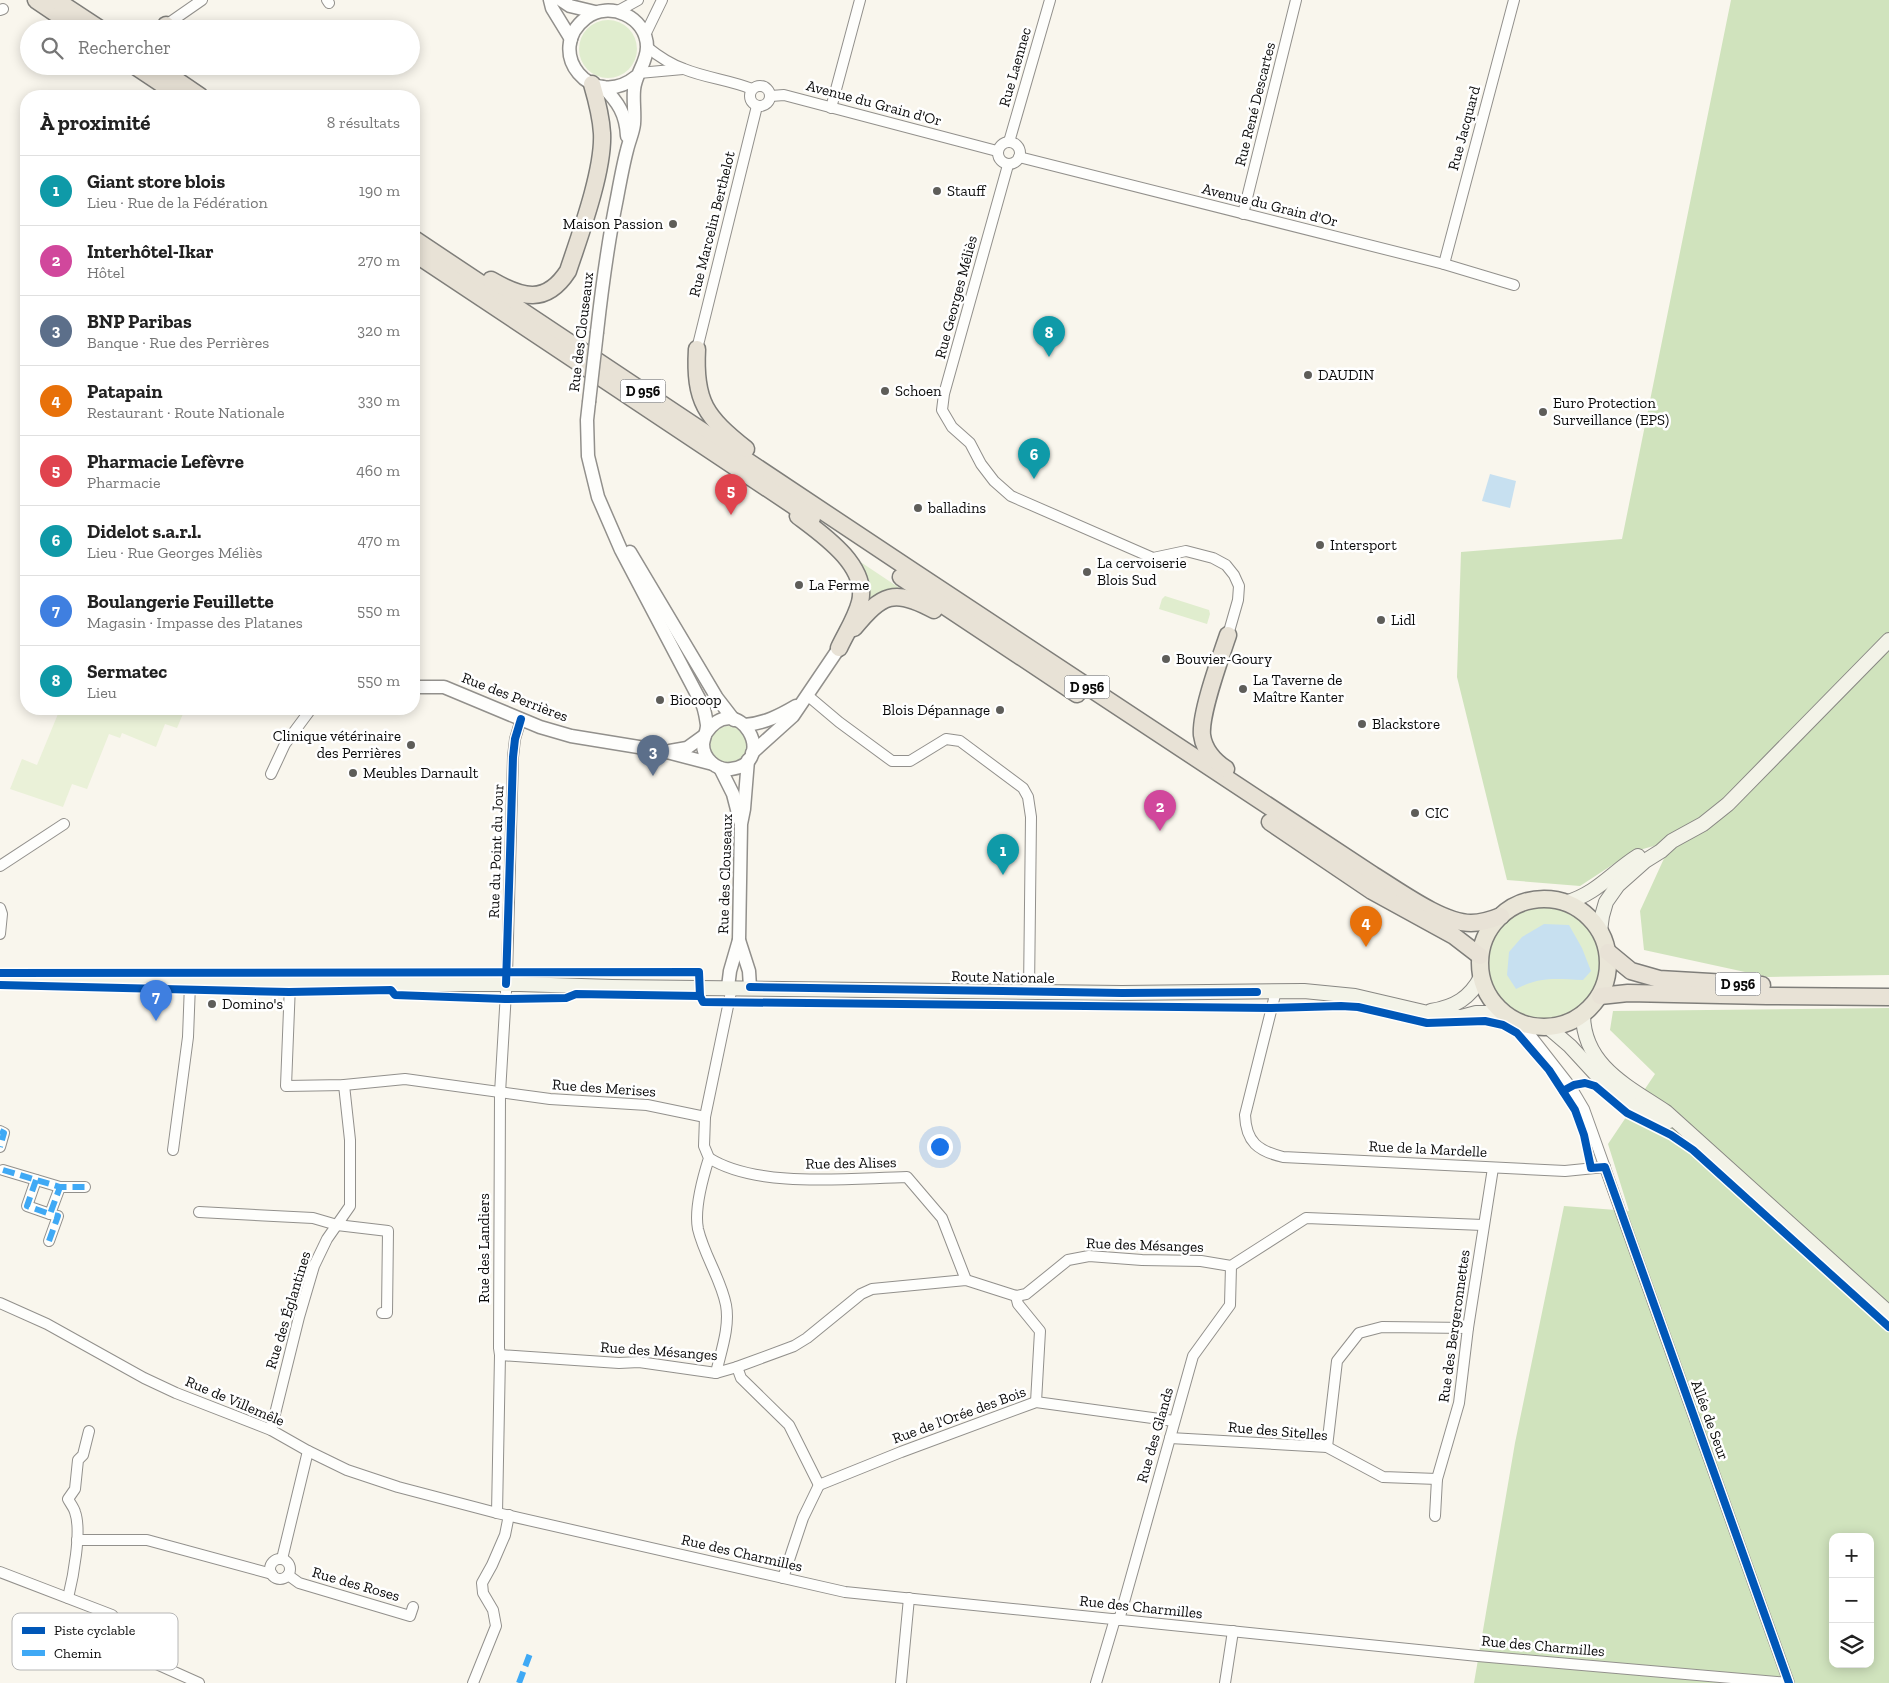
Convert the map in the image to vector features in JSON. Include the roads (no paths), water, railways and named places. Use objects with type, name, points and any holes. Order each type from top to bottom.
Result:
[{"type":"highway","points":[[36,0],[66,20]]},
{"type":"highway","points":[[56,0],[86,20]]},
{"type":"highway","points":[[148,75],[171,90]]},
{"type":"highway","points":[[173,75],[192,90]]},
{"type":"highway","name":"D 956","points":[[466,274],[485,277],[505,288],[528,296],[537,296],[554,288],[565,276],[599,164],[602,126],[597,86]]},
{"type":"highway","name":"D 956","points":[[420,243],[1261,803],[1373,875],[1439,914],[1455,920],[1480,923],[1501,916]]},
{"type":"highway","name":"D 956","points":[[420,257],[1372,891],[1398,907],[1454,936],[1480,956]]},
{"type":"highway","name":"D 956","points":[[697,349],[696,371],[698,390],[707,412],[722,429],[819,509]]},
{"type":"highway","name":"D 956","points":[[722,458],[828,538],[853,568],[859,580],[860,602],[839,648]]},
{"type":"highway","name":"D 956","points":[[839,648],[865,615],[884,598],[907,597],[975,627]]},
{"type":"highway","points":[[1228,635],[1202,719],[1202,737],[1208,752],[1218,764],[1250,786],[1261,803]]},
{"type":"highway","name":"D 956","points":[[1608,952],[1631,970],[1659,979],[1763,985],[1889,987]]},
{"type":"highway","name":"D 956","points":[[1600,996],[1628,992],[1757,996],[1889,997]]},
{"type":"main road","points":[[1600,931],[1606,902],[1618,885],[1632,871],[1672,841],[1703,824],[1728,804],[1889,640]]},
{"type":"main road","points":[[1565,902],[1581,898],[1594,891],[1644,852],[1672,841]]},
{"type":"main road","points":[[1540,899],[1553,900],[1565,902],[1585,914],[1600,931],[1608,952],[1609,967],[1606,982],[1600,996],[1583,1014],[1564,1024],[1549,1028],[1537,1027],[1521,1023],[1504,1013],[1490,997],[1482,977],[1480,956],[1485,939],[1494,923],[1501,916],[1514,906],[1527,902],[1540,899]]},
{"type":"main road","points":[[1427,1012],[1457,1004],[1475,989],[1482,977]]},
{"type":"main road","name":"Route Nationale","points":[[0,981],[190,984],[506,984],[1131,993],[1328,992],[1355,996],[1445,1017],[1461,1017],[1476,1013],[1504,1013]]},
{"type":"main road","points":[[1583,1014],[1584,1033],[1588,1043],[1598,1060],[1625,1087],[1666,1112],[1889,1313]]},
{"type":"main road","points":[[1549,1028],[1570,1046],[1605,1084],[1619,1096],[1643,1111],[1679,1125]]},
{"type":"street","points":[[175,20],[202,0]]},
{"type":"street","points":[[550,0],[552,8],[572,39]]},
{"type":"street","points":[[561,0],[570,6],[595,12]]},
{"type":"street","points":[[618,11],[638,0]]},
{"type":"street","points":[[662,0],[646,41],[644,64],[638,74],[623,85],[613,88],[597,86],[585,80],[572,62],[569,50],[572,39],[577,27],[585,18],[595,12],[607,10],[618,11],[638,24],[646,41],[660,58],[684,69],[720,78],[752,89]]},
{"type":"street","points":[[831,108],[860,0]]},
{"type":"street","name":"Rue Laennec","points":[[1009,142],[1050,0]]},
{"type":"street","name":"Rue René Descartes","points":[[1243,214],[1296,0]]},
{"type":"street","name":"Rue Jacquard","points":[[1444,264],[1514,0]]},
{"type":"street","points":[[638,74],[684,69]]},
{"type":"street","name":"Rue des Clouseaux","points":[[638,74],[634,90],[633,127],[604,272],[589,402],[587,428],[588,456],[598,497],[606,516],[646,578],[717,698],[739,722]]},
{"type":"street","points":[[758,85],[769,90],[771,96],[770,101],[766,105],[757,106],[750,96],[752,89],[758,85]]},
{"type":"street","name":"Rue des Clouseaux","points":[[597,86],[615,100],[623,112],[626,123],[627,151]]},
{"type":"street","name":"Avenue du Grain d'Or","points":[[771,96],[784,95],[997,151]]},
{"type":"street","name":"Rue Marcelin Berthelot","points":[[697,349],[757,106]]},
{"type":"street","points":[[1009,142],[1015,144],[1019,149],[1019,157],[1017,161],[1008,165],[1001,162],[997,151],[1000,146],[1009,142]]},
{"type":"street","name":"Avenue du Grain d'Or","points":[[1019,157],[1444,264],[1514,284]]},
{"type":"street","name":"Rue Georges Méliès","points":[[1008,165],[944,394],[942,410],[952,427],[970,443],[981,464],[994,481],[1011,496],[1153,558],[1186,551],[1213,558],[1226,565],[1234,574],[1239,586],[1238,600],[1228,635]]},
{"type":"street","name":"Rue des Clouseaux","points":[[670,619],[703,706],[706,716],[706,734]]},
{"type":"street","points":[[716,766],[730,769],[740,767],[793,716],[839,648]]},
{"type":"street","name":"Rue des Perrières","points":[[420,686],[444,687],[521,719],[571,736],[663,751],[716,766]]},
{"type":"street","points":[[741,824],[733,794],[716,766],[704,751],[703,743],[706,734],[711,726],[725,719],[761,723],[776,718],[805,699]]},
{"type":"street","points":[[805,699],[892,761],[910,761],[946,739],[960,741],[1022,788],[1028,797],[1031,817],[1029,991]]},
{"type":"street","points":[[270,774],[285,744],[307,715]]},
{"type":"street","name":"Rue du Point du Jour","points":[[506,984],[513,757],[515,739],[521,719]]},
{"type":"street","points":[[739,722],[753,738],[750,756]]},
{"type":"street","name":"Rue des Perrières","points":[[663,751],[687,748],[706,734]]},
{"type":"street","name":"Rue des Clouseaux","points":[[750,756],[741,824],[739,940],[749,971],[750,987]]},
{"type":"street","points":[[0,866],[64,824]]},
{"type":"street","points":[[0,908],[2,914],[0,934]]},
{"type":"street","points":[[716,1372],[726,1327],[726,1306],[698,1229],[698,1211],[709,1158],[704,1146],[705,1117],[730,987],[730,971],[739,940]]},
{"type":"street","points":[[173,1150],[188,1037],[190,984]]},
{"type":"street","name":"Rue des Merises","points":[[290,984],[286,1086],[344,1085],[405,1079],[550,1099],[648,1105],[705,1117]]},
{"type":"street","name":"Rue des Landiers","points":[[497,1513],[500,1355],[500,1093],[506,984]]},
{"type":"street","name":"Rue de la Mardelle","points":[[1276,991],[1245,1115],[1245,1127],[1254,1142],[1269,1154],[1284,1157],[1565,1171],[1606,1167]]},
{"type":"street","name":"Allée de Seur","points":[[1521,1023],[1584,1109],[1789,1683]]},
{"type":"street","name":"Rue des Églantines","points":[[271,1430],[296,1325],[314,1266],[327,1239],[350,1206],[350,1140],[344,1085]]},
{"type":"street","points":[[0,1131],[4,1133],[0,1147]]},
{"type":"street","name":"Rue des Alises","points":[[709,1158],[722,1166],[784,1179],[907,1177],[942,1218],[966,1280]]},
{"type":"street","name":"Rue des Bergeronnettes","points":[[1435,1516],[1437,1479],[1459,1403],[1468,1328],[1493,1168]]},
{"type":"street","points":[[1,1173],[60,1186],[86,1186]]},
{"type":"street","points":[[36,1180],[27,1206],[58,1216],[49,1241]]},
{"type":"street","points":[[50,1214],[60,1186]]},
{"type":"street","points":[[199,1212],[313,1218],[337,1225],[388,1231],[387,1313],[382,1313]]},
{"type":"street","points":[[1231,1266],[1306,1218],[1483,1225]]},
{"type":"street","name":"Rue des Mésanges","points":[[500,1355],[619,1363],[640,1362],[716,1372],[737,1367],[794,1346],[807,1338],[862,1294],[872,1289],[966,1280],[1016,1296],[1026,1294],[1068,1260],[1089,1256],[1142,1260],[1202,1261],[1231,1266]]},
{"type":"street","name":"Rue des Glands","points":[[1096,1683],[1117,1620],[1193,1356],[1230,1305],[1231,1266]]},
{"type":"street","points":[[1016,1296],[1018,1304],[1040,1331],[1036,1402]]},
{"type":"street","name":"Rue de Villemêle","points":[[0,1303],[47,1324],[144,1378],[176,1393],[271,1430],[347,1470],[398,1487],[497,1513]]},
{"type":"street","points":[[1327,1447],[1336,1360],[1359,1333],[1382,1327],[1468,1328]]},
{"type":"street","points":[[737,1367],[741,1378],[789,1425],[819,1485],[803,1518],[783,1578]]},
{"type":"street","name":"Rue de l'Orée des Bois","points":[[819,1485],[900,1452],[1036,1402],[1174,1421]]},
{"type":"street","points":[[68,1598],[77,1540],[76,1514],[68,1499],[75,1489],[78,1460],[83,1455],[89,1431]]},
{"type":"street","name":"Rue des Sitelles","points":[[1170,1438],[1327,1447],[1383,1477],[1437,1479]]},
{"type":"street","points":[[282,1559],[308,1451]]},
{"type":"street","name":"Rue des Charmilles","points":[[497,1513],[845,1592],[1478,1656],[1789,1683]]},
{"type":"street","points":[[473,1683],[496,1626],[493,1610],[483,1593],[482,1583],[505,1535],[509,1515]]},
{"type":"street","points":[[77,1540],[147,1540],[272,1574],[280,1579],[288,1575],[289,1566],[282,1559]]},
{"type":"street","points":[[272,1574],[271,1564],[276,1560],[282,1559]]},
{"type":"street","points":[[0,1572],[107,1613]]},
{"type":"street","name":"Rue des Roses","points":[[288,1575],[299,1583],[410,1616],[413,1607]]},
{"type":"street","points":[[901,1683],[909,1598]]},
{"type":"street","points":[[1225,1683],[1233,1631]]},
{"type":"street","points":[[169,1670],[194,1682]]},
{"type":"water","points":[[1490,474],[1516,481],[1510,508],[1482,501]]},
{"type":"water","points":[[1544,924],[1569,925],[1582,948],[1591,971],[1583,980],[1541,980],[1516,989],[1507,975],[1509,952],[1522,937]]},
{"type":"place","name":"Stauff","points":[[937,191]]},
{"type":"place","name":"Maison Passion","points":[[673,224]]},
{"type":"place","name":"Sermatec","points":[[1049,357]]},
{"type":"place","name":"DAUDIN","points":[[1308,375]]},
{"type":"place","name":"Schoen","points":[[885,391]]},
{"type":"place","name":"Euro Protection Surveillance (EPS)","points":[[1543,412]]},
{"type":"place","name":"Didelot s.a.r.l.","points":[[1034,479]]},
{"type":"place","name":"balladins","points":[[918,508]]},
{"type":"place","name":"Pharmacie Lefèvre","points":[[731,515]]},
{"type":"place","name":"Intersport","points":[[1320,545]]},
{"type":"place","name":"La cervoiserie Blois Sud","points":[[1087,572]]},
{"type":"place","name":"La Ferme","points":[[799,585]]},
{"type":"place","name":"Lidl","points":[[1381,620]]},
{"type":"place","name":"Bouvier-Goury","points":[[1166,659]]},
{"type":"place","name":"La Taverne de Maître Kanter","points":[[1243,689]]},
{"type":"place","name":"Biocoop","points":[[660,700]]},
{"type":"place","name":"Blois Dépannage","points":[[1000,710]]},
{"type":"place","name":"Blackstore","points":[[1362,724]]},
{"type":"place","name":"Clinique vétérinaire des Perrières","points":[[411,745]]},
{"type":"place","name":"Meubles Darnault","points":[[353,773]]},
{"type":"place","name":"BNP Paribas","points":[[653,776]]},
{"type":"place","name":"CIC","points":[[1415,813]]},
{"type":"place","name":"Interhôtel-Ikar","points":[[1160,831]]},
{"type":"place","name":"Giant store blois","points":[[1003,875]]},
{"type":"place","name":"Patapain","points":[[1366,947]]},
{"type":"place","name":"Domino's","points":[[212,1004]]},
{"type":"place","name":"Boulangerie Feuillette","points":[[156,1021]]}]
